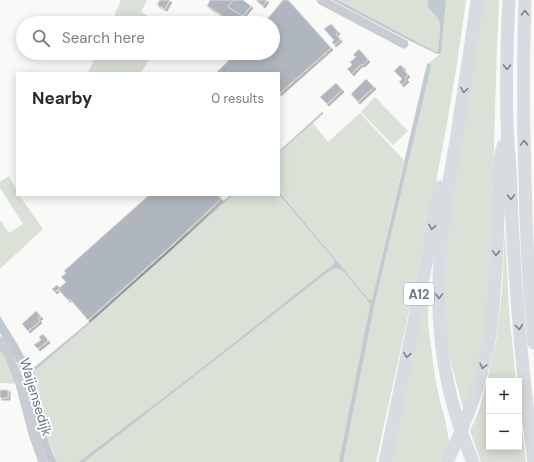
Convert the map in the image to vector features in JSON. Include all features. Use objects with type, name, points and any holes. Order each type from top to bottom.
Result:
[{"type":"highway","name":"A12","points":[[472,461],[463,438],[450,392],[443,358],[440,330],[439,279],[445,208],[477,0]]},
{"type":"highway","points":[[509,0],[507,32],[507,122],[515,277],[525,397],[534,462]]},
{"type":"highway","points":[[525,0],[525,182],[527,251],[534,343]]},
{"type":"highway","points":[[447,462],[473,398],[481,375],[488,345],[495,286],[500,158],[507,122]]},
{"type":"highway","name":"A12","points":[[385,462],[446,156],[455,145]]},
{"type":"highway","points":[[525,182],[534,230]]},
{"type":"street","points":[[321,0],[404,44]]},
{"type":"street","name":"Waijensedijk","points":[[0,341],[8,354],[19,380],[33,434],[43,462]]},
{"type":"shaded area","points":[[121,0],[147,0],[141,12],[148,16],[114,16]]},
{"type":"shaded area","points":[[332,0],[338,0],[436,52],[438,51],[440,24],[438,18],[428,6],[428,0],[446,0],[441,53],[437,54],[424,48]]},
{"type":"shaded area","points":[[338,0],[428,0],[430,9],[440,24],[438,51],[436,52]]},
{"type":"shaded area","points":[[446,0],[466,0],[448,116],[426,232],[376,462],[57,462],[45,429],[31,373],[231,196],[280,196],[280,194],[368,300],[280,191],[280,152],[313,123],[328,142],[360,113],[404,160],[372,300],[369,300],[374,307],[430,62],[441,53]]},
{"type":"shaded area","points":[[483,0],[499,0],[490,279],[487,319],[477,369],[464,412],[445,339],[443,295],[450,215]]},
{"type":"shaded area","points":[[94,60],[149,60],[142,72],[88,72]]},
{"type":"shaded area","points":[[427,64],[430,64],[431,66],[374,307],[343,462],[339,462],[370,306],[369,302],[344,272],[336,268],[328,272],[84,462],[79,462],[192,376],[334,264],[334,260],[280,195],[280,192],[369,300],[372,300]]},
{"type":"shaded area","points":[[375,97],[408,131],[393,145],[361,112]]},
{"type":"shaded area","points":[[323,112],[323,114],[280,152],[280,150]]},
{"type":"shaded area","points":[[9,176],[16,189],[16,196],[20,196],[43,229],[0,269],[0,220],[9,233],[23,224],[0,188],[0,182]]},
{"type":"shaded area","points":[[229,196],[232,196],[32,373],[44,427],[52,452],[57,462],[48,462],[34,422],[22,373],[0,333],[0,316],[31,370],[84,326]]},
{"type":"shaded area","points":[[505,228],[509,311],[516,378],[488,378],[496,341],[502,292]]},
{"type":"shaded area","points":[[429,274],[428,323],[434,371],[450,446],[440,462],[391,462]]},
{"type":"shaded area","points":[[0,347],[17,384],[0,383]]},
{"type":"shaded area","points":[[486,384],[486,450],[522,450],[522,431],[526,462],[481,462],[470,431],[479,410]]},
{"type":"building","points":[[160,0],[170,0],[165,9],[157,5]]},
{"type":"building","points":[[210,0],[233,0],[228,7],[244,16],[223,16],[207,6]]},
{"type":"building","points":[[233,0],[243,0],[251,6],[243,16],[228,7]]},
{"type":"building","points":[[256,0],[267,0],[263,6]]},
{"type":"building","points":[[283,0],[288,0],[331,48],[280,93],[280,72],[217,72],[229,60],[280,60],[280,16],[270,16]]},
{"type":"building","points":[[331,24],[338,32],[336,34],[340,40],[334,45],[332,42],[334,40],[324,29]]},
{"type":"building","points":[[359,49],[368,60],[363,65],[362,64],[358,67],[352,74],[347,69],[352,65],[350,62],[356,57],[353,55]]},
{"type":"building","points":[[400,65],[404,68],[403,69],[408,75],[405,78],[407,80],[402,85],[399,82],[402,79],[394,71]]},
{"type":"building","points":[[366,79],[374,87],[358,102],[351,94]]},
{"type":"building","points":[[336,83],[342,90],[327,104],[320,97]]},
{"type":"building","points":[[148,196],[219,196],[221,199],[169,248],[88,320],[70,299],[68,300],[58,289],[66,282],[61,277],[66,273],[64,271]]},
{"type":"building","points":[[57,285],[60,288],[55,292],[52,289]]},
{"type":"building","points":[[36,311],[41,317],[38,319],[40,321],[28,331],[22,324]]},
{"type":"building","points":[[43,334],[48,341],[38,349],[34,345],[41,340],[39,337]]},
{"type":"building","points":[[0,390],[8,390],[8,398],[0,398]]}]
